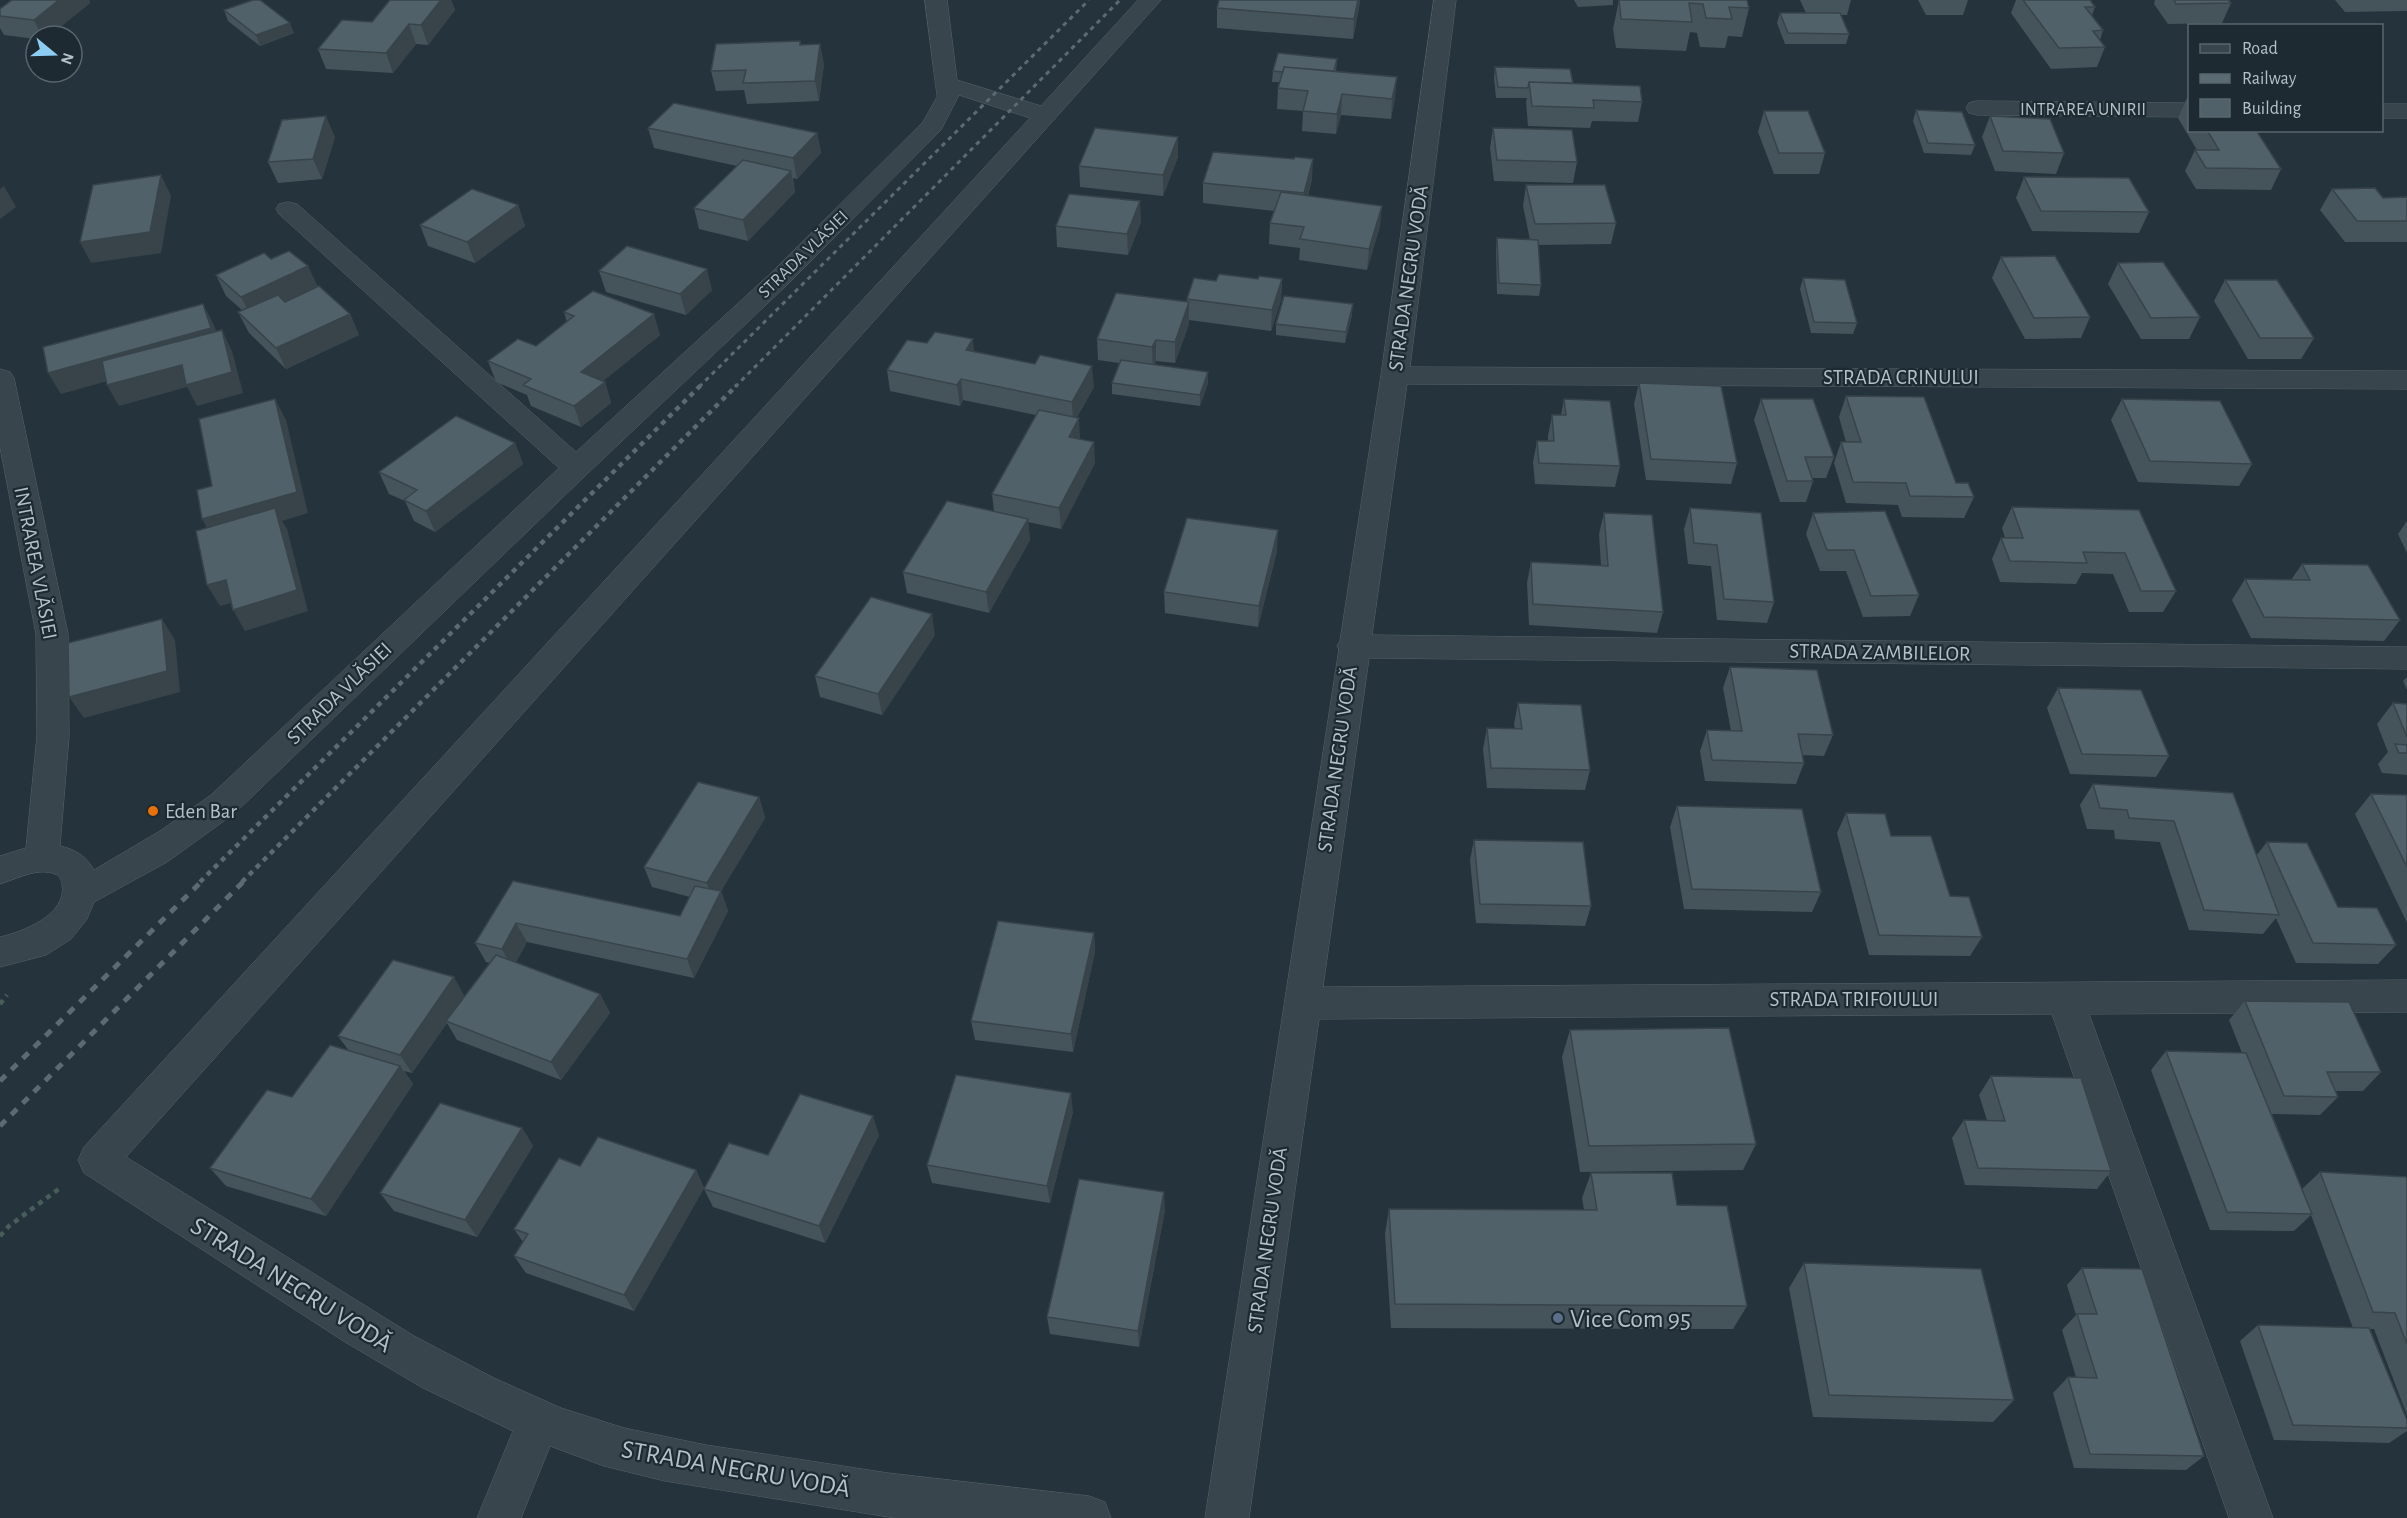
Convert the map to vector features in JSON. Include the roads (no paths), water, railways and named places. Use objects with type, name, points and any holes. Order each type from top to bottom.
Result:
[{"type":"street","name":"STRADA VLĂSIEI","points":[[82,892],[136,865],[180,837],[223,804],[576,468],[779,279],[933,125],[948,96],[936,0]]},
{"type":"street","points":[[948,84],[1045,116],[1150,0]]},
{"type":"street","name":"STRADA NEGRU VODĂ","points":[[1227,1518],[1353,646],[1395,375],[1445,0]]},
{"type":"street","name":"INTRAREA UNIRII","points":[[1977,108],[2188,110]]},
{"type":"street","points":[[2383,111],[2407,111]]},
{"type":"street","name":"STRADA NEGRU VODĂ","points":[[1045,116],[98,1160],[373,1337],[437,1373],[539,1420],[604,1444],[669,1460],[848,1489],[1007,1510],[1089,1518]]},
{"type":"street","points":[[288,209],[576,468]]},
{"type":"street","name":"STRADA CRINULUI","points":[[1395,375],[2407,380]]},
{"type":"street","name":"INTRAREA VLĂSIEI","points":[[0,378],[52,634],[53,736],[42,858]]},
{"type":"street","name":"STRADA ZAMBILELOR","points":[[1353,646],[2407,658]]},
{"type":"street","points":[[0,870],[22,861],[42,858],[61,860],[74,867],[82,879],[82,892],[77,907],[65,922],[49,935],[31,945],[0,952]]},
{"type":"street","name":"STRADA TRIFOIULUI","points":[[1301,1003],[2407,996]]},
{"type":"street","points":[[2065,998],[2252,1518]]},
{"type":"street","points":[[499,1518],[539,1420]]},
{"type":"railway","points":[[699,387],[1089,0]]},
{"type":"railway","points":[[735,387],[1120,0]]},
{"type":"railway","points":[[200,882],[701,385]]},
{"type":"railway","points":[[242,882],[737,385]]},
{"type":"railway","points":[[0,1081],[202,881]]},
{"type":"railway","points":[[0,1126],[244,881]]},
{"type":"place","name":"Eden Bar","points":[[153,811]]},
{"type":"place","name":"Vice Com 95","points":[[1558,1318]]}]
